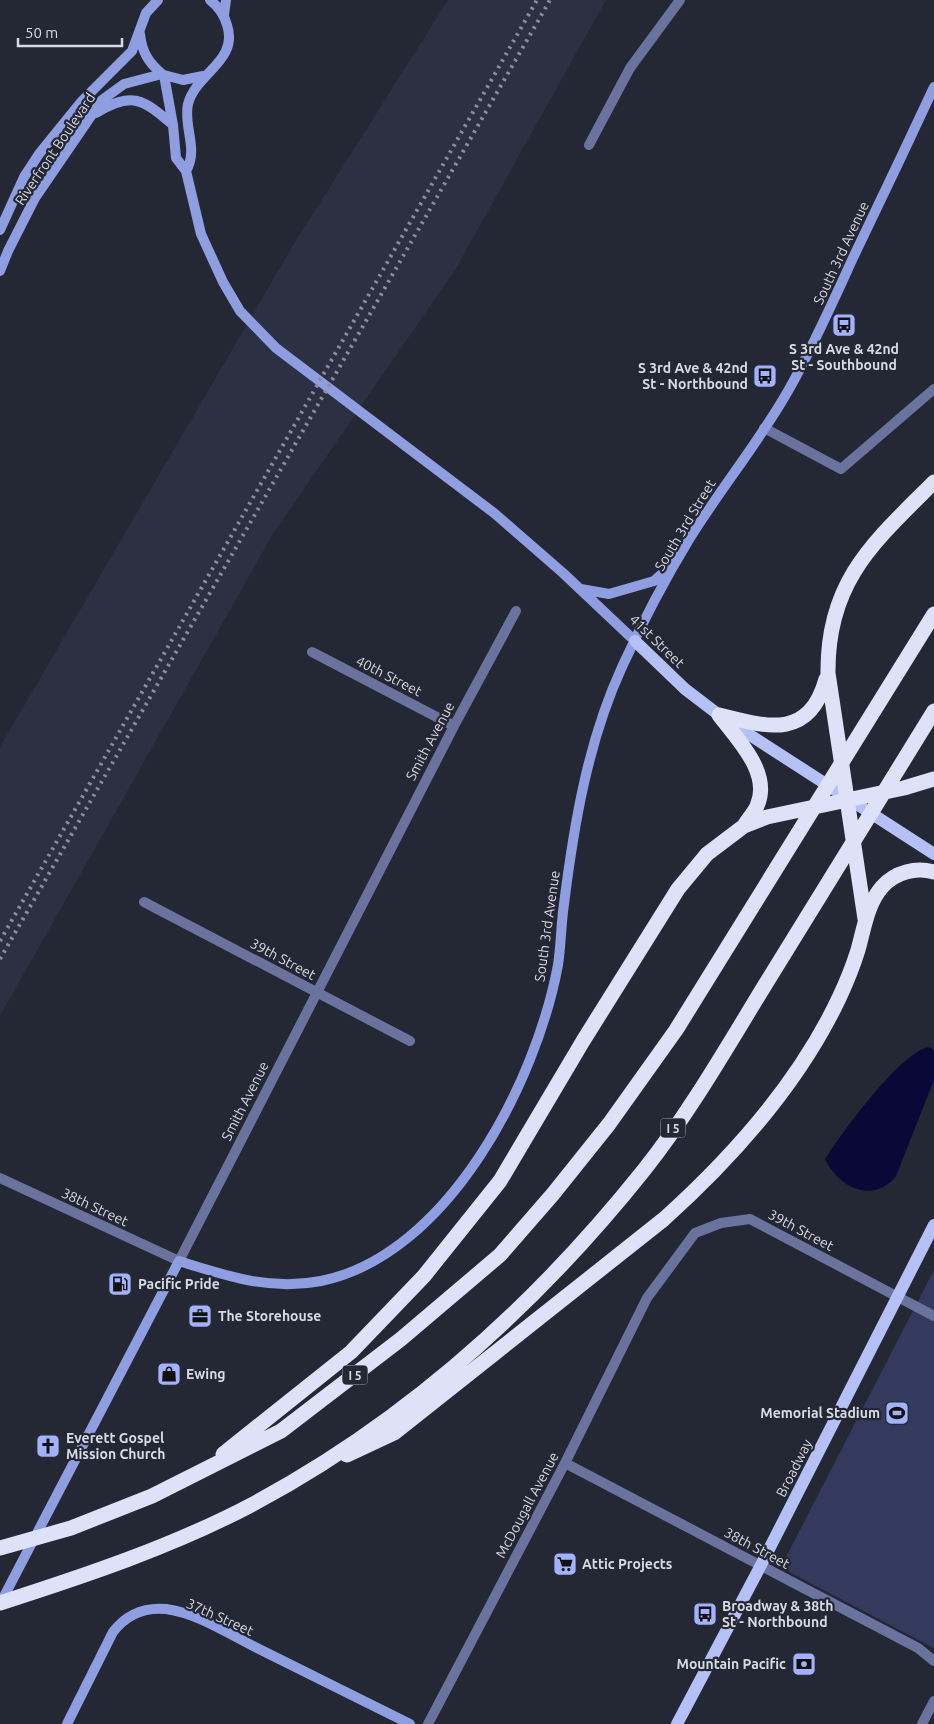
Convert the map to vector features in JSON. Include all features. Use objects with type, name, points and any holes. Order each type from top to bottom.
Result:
[{"type":"highway","points":[[865,921],[863,895],[828,673],[829,640],[833,619],[846,584],[872,545],[934,482]]},
{"type":"highway","name":"I 5","points":[[0,1548],[71,1528],[152,1496],[197,1476],[281,1431],[401,1339],[500,1254],[553,1194],[609,1124],[676,1030],[934,614]]},
{"type":"highway","points":[[719,715],[767,726],[794,723],[810,711],[819,700],[828,673]]},
{"type":"highway","name":"I 5","points":[[0,1604],[156,1549],[244,1508],[320,1466],[408,1405],[486,1339],[541,1288],[645,1168],[700,1089],[934,711]]},
{"type":"highway","points":[[719,715],[740,742],[759,777],[761,793],[757,806],[744,826]]},
{"type":"highway","points":[[197,1476],[351,1352],[424,1276],[500,1181],[583,1041],[678,888],[707,854],[744,826],[767,817],[904,788],[931,780]]},
{"type":"highway","points":[[320,1466],[394,1433],[664,1219],[695,1191],[766,1113],[794,1075],[840,996],[853,963],[865,921],[881,888],[889,880],[903,872],[926,870],[934,872]]},
{"type":"main road","name":"41st Street","points":[[635,641],[679,683],[719,715],[934,854]]},
{"type":"main road","name":"Broadway","points":[[676,1724],[761,1566],[934,1224]]},
{"type":"street","name":"Riverfront Boulevard","points":[[0,230],[24,176],[39,154],[82,101],[132,52],[146,13],[158,0]]},
{"type":"street","points":[[210,0],[224,15]]},
{"type":"street","points":[[140,30],[141,48],[150,64],[163,75],[184,80],[203,76],[215,68],[226,50],[228,28],[224,15],[226,0]]},
{"type":"street","points":[[589,145],[630,68],[680,0]]},
{"type":"street","name":"Riverfront Boulevard","points":[[0,271],[35,198],[95,113],[102,100],[124,84],[163,75]]},
{"type":"street","points":[[163,75],[173,125],[176,158],[186,171],[191,162],[192,144],[186,113],[189,102],[203,76]]},
{"type":"street","name":"South 3rd Avenue","points":[[764,428],[786,394],[812,346],[934,87]]},
{"type":"street","points":[[95,113],[115,102],[130,100],[156,109],[173,125]]},
{"type":"street","name":"41st Street","points":[[186,171],[201,234],[240,311],[276,348],[494,513],[563,572],[635,641]]},
{"type":"street","points":[[764,428],[841,469],[934,389]]},
{"type":"street","name":"South 3rd Street","points":[[635,641],[689,540],[764,428]]},
{"type":"street","points":[[580,589],[609,594],[626,590],[654,581],[679,559]]},
{"type":"street","name":"Smith Avenue","points":[[0,1604],[454,726],[516,611]]},
{"type":"street","name":"South 3rd Avenue","points":[[179,1261],[244,1281],[281,1284],[320,1281],[356,1271],[386,1255],[417,1231],[451,1195],[488,1143],[529,1065],[545,1016],[558,965],[564,905],[578,813],[593,746],[620,672],[635,641]]},
{"type":"street","name":"40th Street","points":[[312,652],[454,726]]},
{"type":"street","name":"39th Street","points":[[144,902],[410,1041]]},
{"type":"street","name":"38th Street","points":[[0,1178],[179,1261]]},
{"type":"street","name":"39th Street","points":[[647,1298],[695,1233],[720,1223],[750,1219],[934,1316]]},
{"type":"street","name":"McDougall Avenue","points":[[428,1724],[564,1463],[647,1298]]},
{"type":"street","name":"38th Street","points":[[564,1463],[918,1648],[934,1661]]},
{"type":"street","name":"37th Street","points":[[67,1724],[113,1632],[121,1621],[135,1612],[152,1609],[167,1610],[206,1623],[410,1724]]},
{"type":"street","points":[[922,1724],[934,1701]]},
{"type":"shaded area","points":[[448,0],[606,0],[455,270],[273,534],[0,1016],[0,747],[292,247]]},
{"type":"shaded area","points":[[929,1047],[934,1050],[934,1080],[896,1176],[887,1185],[877,1190],[857,1189],[847,1184],[838,1178],[825,1159],[857,1114],[888,1078],[917,1052]]},
{"type":"shaded area","name":"Memorial Stadium","points":[[934,1270],[934,1648],[791,1573],[785,1566],[784,1561]]},
{"type":"railway","points":[[0,941],[537,0]]},
{"type":"railway","points":[[0,959],[550,0]]},
{"type":"place","name":"S 3rd Ave & 42nd St - Southbound","points":[[844,325]]},
{"type":"place","name":"S 3rd Ave & 42nd St - Northbound","points":[[765,376]]},
{"type":"place","name":"Pacific Pride","points":[[120,1284]]},
{"type":"place","name":"The Storehouse","points":[[200,1316]]},
{"type":"place","name":"Ewing","points":[[169,1374]]},
{"type":"place","name":"Memorial Stadium","points":[[897,1413]]},
{"type":"place","name":"Everett Gospel Mission Church","points":[[48,1446]]},
{"type":"place","name":"Attic Projects","points":[[565,1564]]},
{"type":"place","name":"Broadway & 38th St - Northbound","points":[[705,1614]]},
{"type":"place","name":"Mountain Pacific","points":[[804,1664]]}]
